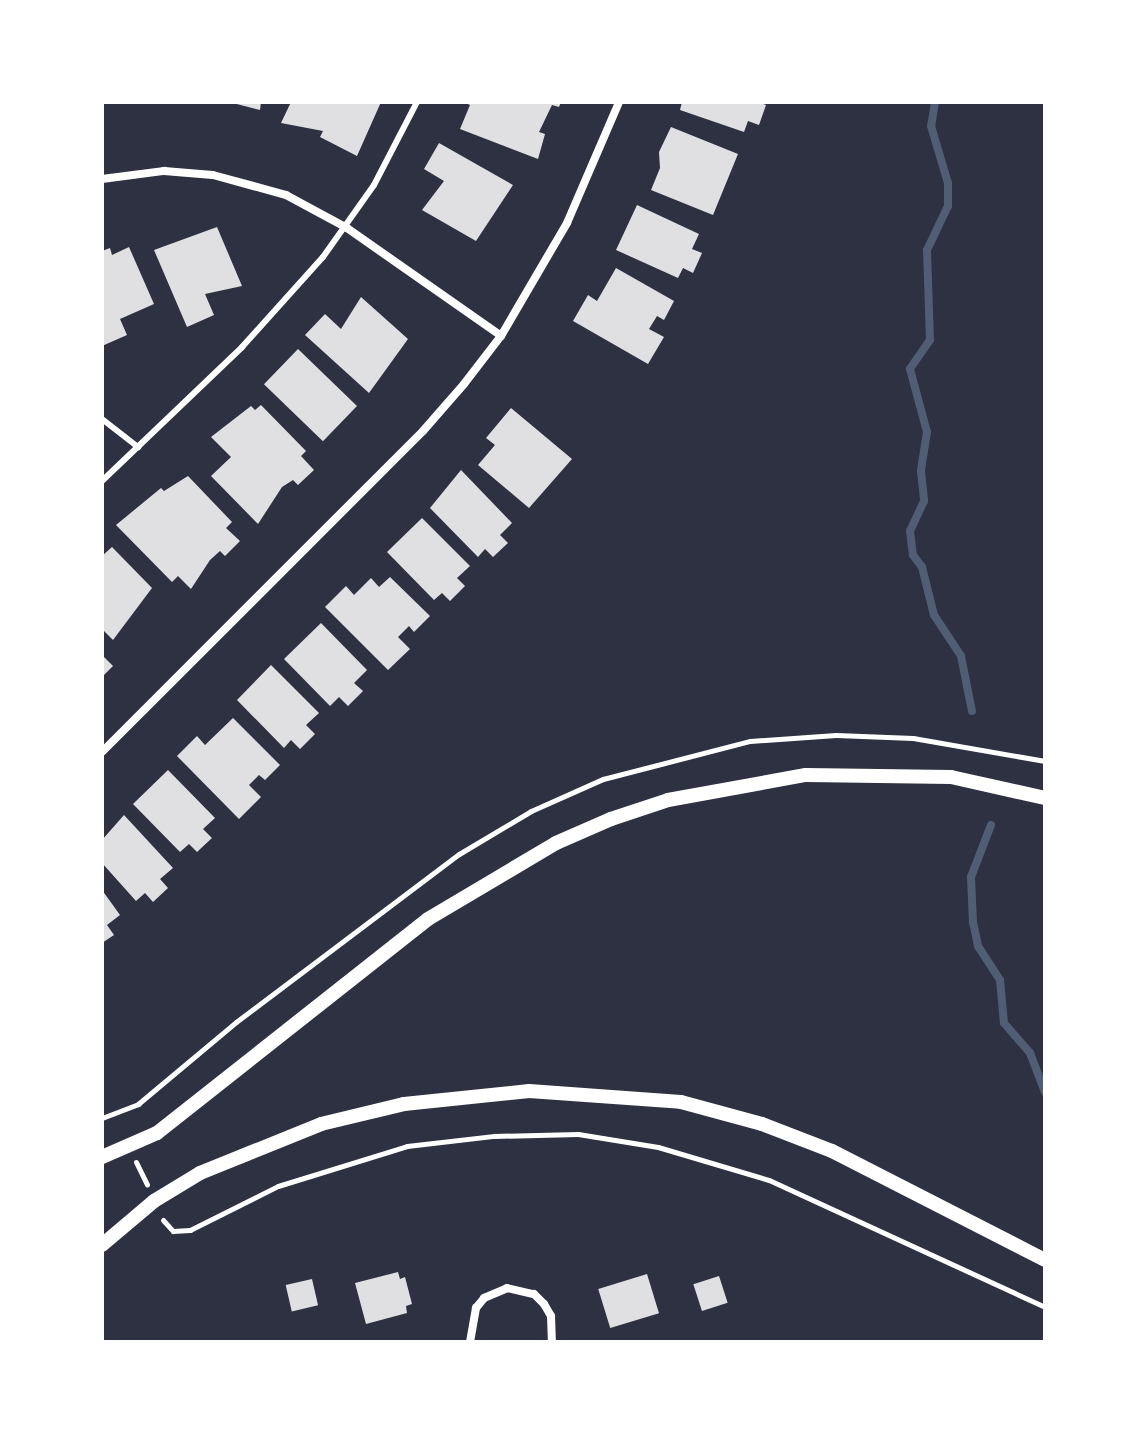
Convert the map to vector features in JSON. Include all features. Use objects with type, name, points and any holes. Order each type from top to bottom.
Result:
[{"type":"street","points":[[102,752],[423,431],[501,336],[567,223],[619,102]]},
{"type":"street","points":[[102,179],[164,171],[213,175],[286,195],[347,228],[501,336]]},
{"type":"street","points":[[102,1157],[130,1148],[157,1133],[428,919],[556,843],[611,819],[668,800],[806,775],[951,777],[1045,798]]},
{"type":"street","points":[[102,1245],[154,1202],[245,1152],[321,1124],[390,1107],[471,1095],[607,1093],[681,1102],[776,1129],[832,1151],[1045,1260]]},
{"type":"street","points":[[470,1342],[476,1308],[484,1298],[507,1288],[534,1294],[544,1304],[551,1316],[552,1342]]},
{"type":"lane","points":[[102,481],[242,347],[347,228],[417,102]]},
{"type":"lane","points":[[102,419],[138,447]]},
{"type":"path","points":[[116,1116],[154,1202],[169,1227],[184,1232],[278,1186],[407,1146],[543,1134],[614,1138],[704,1160],[812,1197],[1045,1307]]},
{"type":"building","points":[[229,102],[261,102],[260,110]]},
{"type":"building","points":[[291,102],[381,102],[357,156],[320,137],[323,131],[281,123]]},
{"type":"building","points":[[463,102],[561,102],[559,107],[552,105],[539,132],[545,134],[538,159],[460,129],[470,105]]},
{"type":"building","points":[[682,102],[758,102],[766,105],[759,125],[748,121],[744,132],[680,110]]},
{"type":"building","points":[[671,127],[738,154],[713,215],[651,190],[660,168],[659,152]]},
{"type":"building","points":[[439,143],[513,185],[476,241],[422,210],[444,181],[424,169]]},
{"type":"building","points":[[637,205],[699,234],[692,249],[702,253],[693,273],[683,268],[678,278],[616,250]]},
{"type":"building","points":[[217,227],[242,286],[205,294],[214,315],[187,327],[154,250]]},
{"type":"building","points":[[129,247],[154,304],[120,319],[127,335],[102,346],[102,251],[110,248],[112,255]]},
{"type":"building","points":[[616,268],[674,301],[664,320],[657,316],[649,329],[664,337],[648,364],[573,321],[588,295],[597,301]]},
{"type":"building","points":[[361,297],[408,339],[369,393],[305,335],[325,314],[341,329]]},
{"type":"building","points":[[298,349],[357,406],[323,441],[264,384]]},
{"type":"building","points":[[261,405],[306,451],[301,456],[314,470],[298,485],[293,480],[282,487],[258,524],[211,476],[231,457],[211,437],[251,406],[255,410]]},
{"type":"building","points":[[511,408],[572,459],[529,508],[478,465],[495,445],[486,438]]},
{"type":"building","points":[[461,470],[512,523],[500,535],[508,543],[493,557],[485,549],[478,557],[430,508]]},
{"type":"building","points":[[188,476],[232,522],[226,528],[240,541],[225,556],[220,551],[210,560],[191,589],[178,576],[172,582],[116,525],[161,488],[164,491]]},
{"type":"building","points":[[422,518],[470,566],[457,578],[465,586],[450,601],[442,593],[434,600],[387,552]]},
{"type":"building","points":[[112,547],[152,588],[113,640],[102,629],[102,556]]},
{"type":"building","points":[[390,577],[430,616],[414,632],[409,626],[398,637],[410,649],[388,670],[325,607],[346,586],[354,595],[371,578],[379,587]]},
{"type":"building","points":[[321,623],[367,670],[354,683],[363,691],[348,706],[339,697],[330,706],[284,659]]},
{"type":"building","points":[[102,655],[113,666],[102,677]]},
{"type":"building","points":[[271,665],[319,713],[306,725],[315,734],[300,749],[291,740],[284,748],[237,700]]},
{"type":"building","points":[[233,718],[280,765],[265,780],[259,775],[249,785],[261,797],[239,819],[177,756],[197,736],[205,745]]},
{"type":"building","points":[[168,770],[215,818],[203,829],[212,838],[197,852],[189,844],[180,852],[133,804]]},
{"type":"building","points":[[124,815],[173,868],[160,879],[168,888],[153,902],[145,893],[136,901],[102,863],[102,840]]},
{"type":"building","points":[[102,890],[120,915],[107,925],[114,935],[102,943]]},
{"type":"building","points":[[398,1272],[400,1279],[405,1277],[412,1304],[406,1306],[407,1313],[366,1324],[355,1283]]},
{"type":"building","points":[[647,1274],[659,1313],[610,1328],[598,1289]]},
{"type":"building","points":[[719,1276],[728,1303],[702,1311],[693,1284]]},
{"type":"building","points":[[312,1279],[318,1305],[292,1311],[286,1285]]},
{"type":"waterway","points":[[935,102],[931,126],[948,183],[948,206],[927,250],[930,340],[910,369],[927,432],[921,471],[924,501],[910,531],[913,555],[922,567],[934,615],[961,656],[972,711]]},
{"type":"waterway","points":[[991,825],[971,877],[973,922],[978,946],[1000,980],[1004,1023],[1030,1053],[1045,1092]]}]
